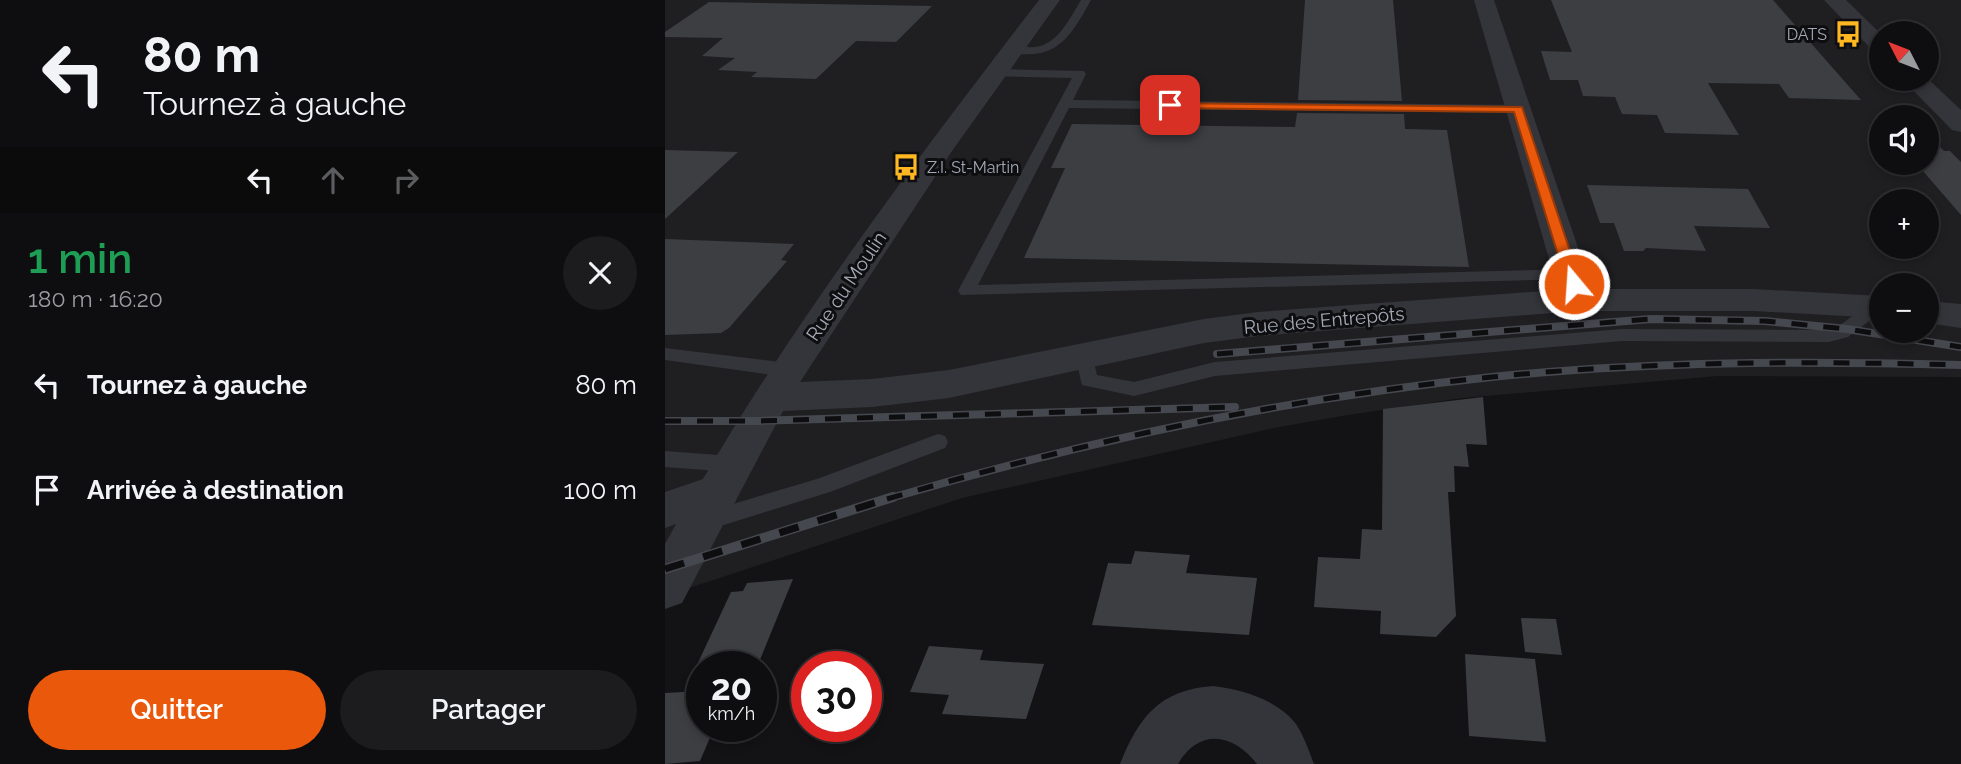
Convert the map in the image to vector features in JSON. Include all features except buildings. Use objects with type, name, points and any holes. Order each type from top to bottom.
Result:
[{"type":"street","name":"Rue du Moulin","points":[[665,588],[704,497],[1003,61],[1050,0]]},
{"type":"street","points":[[1484,0],[1574,287]]},
{"type":"street","points":[[1834,0],[1869,34]]},
{"type":"street","points":[[1927,91],[1961,124]]},
{"type":"street","name":"Rue des Entrepôts","points":[[780,384],[872,393],[949,384],[1204,331],[1574,287],[1869,306]]},
{"type":"street","points":[[1939,313],[1961,316]]},
{"type":"street","points":[[1148,764],[1159,743],[1175,723],[1204,712],[1246,718],[1274,741],[1286,764]]},
{"type":"lane","points":[[1003,61],[1040,51],[1067,33],[1086,0]]},
{"type":"lane","points":[[1003,61],[1080,74],[967,291],[1574,287]]},
{"type":"lane","points":[[1064,103],[1518,109]]},
{"type":"lane","points":[[1084,356],[1089,380],[1134,389],[1215,369],[1622,335],[1829,336],[1842,333],[1869,314]]},
{"type":"lane","points":[[665,354],[780,384]]},
{"type":"lane","points":[[665,459],[704,497],[796,496],[860,475],[938,442]]},
{"type":"shaded area","points":[[665,0],[1961,0],[1961,377],[1718,376],[1462,398],[1279,427],[962,498],[665,596]]},
{"type":"railway","points":[[1217,354],[1651,319],[1765,321],[1847,329],[1961,347]]},
{"type":"railway","points":[[887,499],[1111,440],[1263,410],[1415,386],[1551,372],[1668,365],[1961,365]]},
{"type":"railway","points":[[665,421],[757,421],[1235,407]]},
{"type":"railway","points":[[665,569],[893,497]]},
{"type":"place","name":"DATS","points":[[1848,34]]},
{"type":"place","name":"Z.I. St-Martin","points":[[906,167]]},
{"type":"route","points":[[1170,105],[1518,109],[1574,284]]}]
